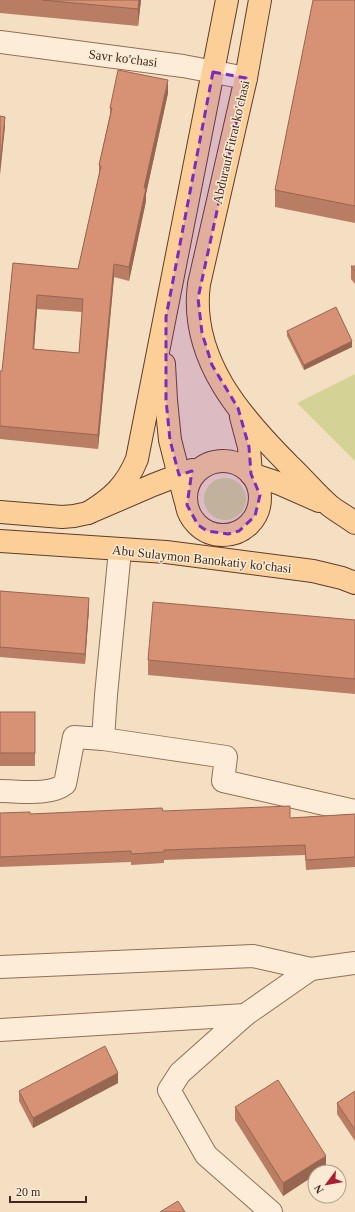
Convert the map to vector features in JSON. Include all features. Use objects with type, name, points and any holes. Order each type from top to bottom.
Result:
[{"type":"main road","points":[[88,513],[105,502],[119,489],[130,475],[137,459],[227,0]]},
{"type":"main road","name":"Abdurauf Fitrat ko'chasi","points":[[238,408],[219,380],[212,365],[199,316],[198,298],[199,284],[246,78],[260,0]]},
{"type":"main road","points":[[172,279],[166,317],[166,400],[170,440],[187,506],[191,516],[198,525],[207,531],[218,534],[283,568]]},
{"type":"main road","points":[[238,408],[249,447],[251,474]]},
{"type":"main road","points":[[238,408],[268,443],[330,505],[355,523]]},
{"type":"main road","points":[[0,512],[62,517],[74,516],[88,513],[213,462],[229,462],[244,467],[251,474],[257,484],[260,495],[259,506],[255,516],[248,524],[239,531],[228,534],[218,534],[166,552]]},
{"type":"main road","points":[[187,506],[186,494],[189,483],[203,466]]},
{"type":"main road","points":[[251,474],[278,483],[330,505]]},
{"type":"main road","name":"Abu Sulaymon Banokatiy ko'chasi","points":[[0,541],[166,552],[313,571],[342,578],[355,583]]},
{"type":"street","name":"Savr ko'chasi","points":[[0,42],[183,66],[246,78]]},
{"type":"street","points":[[103,739],[120,550]]},
{"type":"street","points":[[0,791],[49,791],[59,789],[65,784],[74,737],[103,739],[226,757],[223,781],[355,811]]},
{"type":"street","points":[[0,967],[253,956],[311,969],[355,963]]},
{"type":"street","points":[[271,1212],[206,1155],[169,1090],[180,1073],[245,1015],[311,969]]},
{"type":"street","points":[[0,1030],[245,1015]]},
{"type":"highlighted area","points":[[213,72],[246,78],[198,298],[202,333],[212,365],[238,408],[249,447],[251,474],[260,495],[255,516],[239,531],[228,534],[207,531],[198,525],[187,505],[192,471],[179,475],[170,440],[166,400],[166,317]]},
{"type":"shaded area","points":[[355,374],[355,461],[297,403]]},
{"type":"shaded area","points":[[221,478],[229,478],[240,484],[246,495],[246,503],[240,514],[229,520],[221,520],[210,514],[204,503],[204,495],[210,484]]},
{"type":"building","points":[[42,0],[139,0],[138,9]]},
{"type":"building","points":[[313,0],[355,0],[355,206],[275,190]]},
{"type":"building","points":[[118,70],[168,80],[144,188],[146,188],[129,267],[114,264],[98,435],[0,426],[0,371],[2,371],[13,263],[78,269],[101,166],[99,165],[112,108],[110,108]],"holes":[[[37,295],[83,299],[79,353],[33,349]]]},
{"type":"building","points":[[0,116],[5,117],[0,165]]},
{"type":"building","points":[[336,307],[352,341],[304,365],[287,331]]},
{"type":"building","points":[[0,591],[89,598],[85,654],[0,647]]},
{"type":"building","points":[[153,602],[355,620],[355,679],[148,660]]},
{"type":"building","points":[[0,712],[35,712],[35,753],[0,753]]},
{"type":"building","points":[[290,806],[290,818],[355,814],[355,857],[306,860],[305,845],[164,850],[164,852],[131,854],[131,851],[0,857],[0,813],[30,812],[30,814],[162,808],[163,811]]},
{"type":"building","points":[[105,1046],[118,1073],[33,1118],[19,1091]]},
{"type":"building","points":[[278,1080],[326,1156],[313,1164],[307,1164],[307,1168],[283,1183],[235,1107]]},
{"type":"building","points":[[355,1091],[355,1130],[337,1103]]},
{"type":"building","points":[[178,1201],[185,1212],[160,1212]]}]
